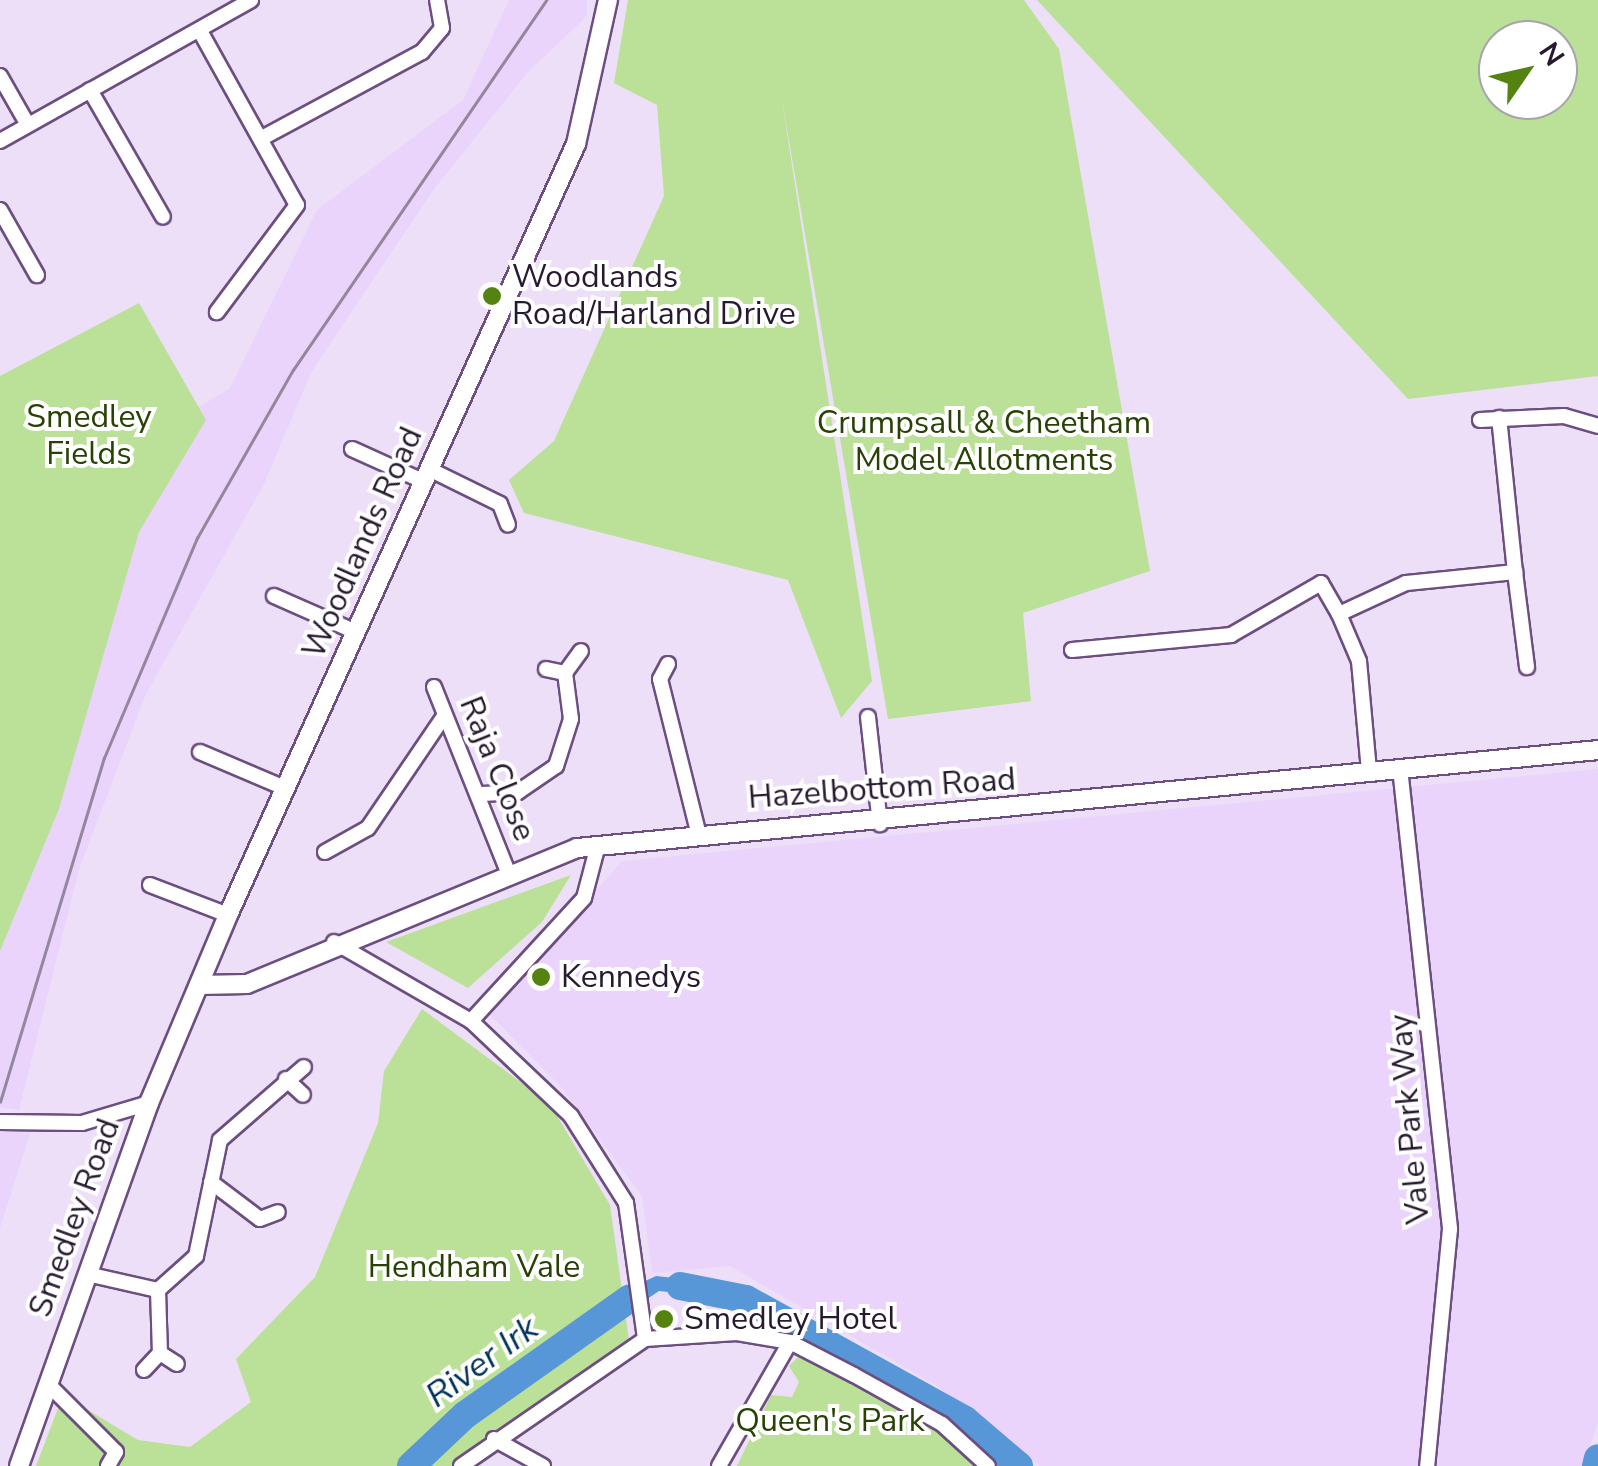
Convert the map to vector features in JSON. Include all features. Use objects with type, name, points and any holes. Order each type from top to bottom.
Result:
[{"type":"street","points":[[0,142],[251,0]]},
{"type":"street","points":[[262,138],[422,52],[442,28],[437,0]]},
{"type":"street","name":"Woodlands Road","points":[[148,1104],[228,915],[591,103],[608,0]]},
{"type":"street","points":[[200,31],[297,205],[217,312]]},
{"type":"street","points":[[0,76],[28,124]]},
{"type":"street","points":[[90,90],[163,217]]},
{"type":"street","points":[[0,210],[37,275]]},
{"type":"street","points":[[1499,418],[1527,667]]},
{"type":"street","points":[[1480,420],[1598,426]]},
{"type":"street","points":[[352,448],[500,504],[508,526]]},
{"type":"street","points":[[1339,614],[1406,583],[1515,572]]},
{"type":"street","points":[[1072,650],[1231,635],[1321,583],[1359,661],[1369,771]]},
{"type":"street","points":[[274,596],[356,632]]},
{"type":"street","points":[[482,794],[518,792],[556,766],[572,719],[564,672],[581,651]]},
{"type":"street","points":[[668,664],[660,679],[699,834]]},
{"type":"street","points":[[546,669],[564,672]]},
{"type":"street","name":"Raja Close","points":[[434,687],[482,794],[508,872]]},
{"type":"street","points":[[325,852],[368,828],[428,727],[444,716]]},
{"type":"street","points":[[868,717],[880,824]]},
{"type":"street","name":"Hazelbottom Road","points":[[199,986],[247,984],[334,941],[508,872],[598,845],[699,834],[880,824],[1598,750]]},
{"type":"street","points":[[200,752],[285,788]]},
{"type":"street","name":"Vale Park Way","points":[[1400,768],[1450,1229],[1427,1466]]},
{"type":"street","points":[[471,1021],[584,898],[598,845]]},
{"type":"street","points":[[150,884],[228,915]]},
{"type":"street","points":[[334,941],[340,953],[471,1021],[572,1116],[626,1203],[646,1340]]},
{"type":"street","points":[[144,1370],[160,1354],[158,1290],[196,1256],[220,1140],[304,1067]]},
{"type":"street","points":[[286,1079],[303,1094]]},
{"type":"street","points":[[4,1122],[82,1123],[148,1104]]},
{"type":"street","name":"Smedley Road","points":[[19,1466],[148,1104]]},
{"type":"street","points":[[212,1182],[259,1226],[278,1212]]},
{"type":"street","points":[[87,1274],[158,1290]]},
{"type":"street","points":[[461,1466],[494,1439],[646,1340],[737,1333],[790,1342],[942,1424],[988,1466]]},
{"type":"street","points":[[719,1466],[790,1342]]},
{"type":"street","points":[[160,1354],[177,1364]]},
{"type":"street","points":[[48,1384],[116,1452],[108,1466]]},
{"type":"street","points":[[494,1439],[543,1466]]},
{"type":"shaded area","points":[[509,0],[587,0],[587,16],[529,71],[434,189],[312,371],[263,486],[146,694],[79,869],[19,1110],[0,1107],[0,849],[183,417],[230,388],[317,210],[463,100]]},
{"type":"shaded area","points":[[1598,769],[1598,1423],[1583,1466],[1040,1466],[937,1386],[730,1266],[652,1273],[642,1196],[561,1087],[489,1014],[622,861]]},
{"type":"shaded area","points":[[0,1130],[30,1134],[0,1228]]},
{"type":"green space","name":"Crumpsall & Cheetham Model Allotments","points":[[628,0],[1024,0],[1059,49],[1150,571],[1023,613],[1031,701],[888,719],[781,94],[872,681],[841,718],[788,580],[524,513],[509,480],[554,441],[664,196],[657,105],[614,83]]},
{"type":"green space","points":[[1037,0],[1598,0],[1598,376],[1408,399]]},
{"type":"green space","name":"Smedley Fields","points":[[139,303],[206,420],[139,532],[59,809],[0,951],[0,376]]},
{"type":"green space","points":[[571,875],[542,922],[468,988],[386,942]]},
{"type":"green space","name":"Hendham Vale","points":[[422,1009],[550,1104],[610,1205],[629,1340],[451,1466],[36,1466],[63,1395],[138,1440],[190,1447],[251,1402],[236,1359],[315,1277],[378,1123],[384,1071]]},
{"type":"green space","name":"Queen's Park","points":[[801,1354],[916,1413],[975,1466],[737,1466],[771,1395],[792,1397],[799,1382],[789,1366]]},
{"type":"water","points":[[656,1276],[719,1283],[715,1297],[659,1291],[604,1328],[597,1314],[611,1297]]},
{"type":"waterway","name":"River Irk","points":[[680,1286],[746,1299],[965,1420],[1019,1466]]},
{"type":"waterway","name":"River Irk","points":[[411,1466],[465,1415],[630,1298]]},
{"type":"waterway","name":"River Irk","points":[[1596,1466],[1598,1458]]},
{"type":"tram line","points":[[0,1102],[104,758],[197,538],[293,370],[546,0]]},
{"type":"place","name":"Woodlands Road/Harland Drive","points":[[492,296]]},
{"type":"place","name":"Kennedys","points":[[541,977]]},
{"type":"place","name":"Smedley Hotel","points":[[664,1319]]}]
